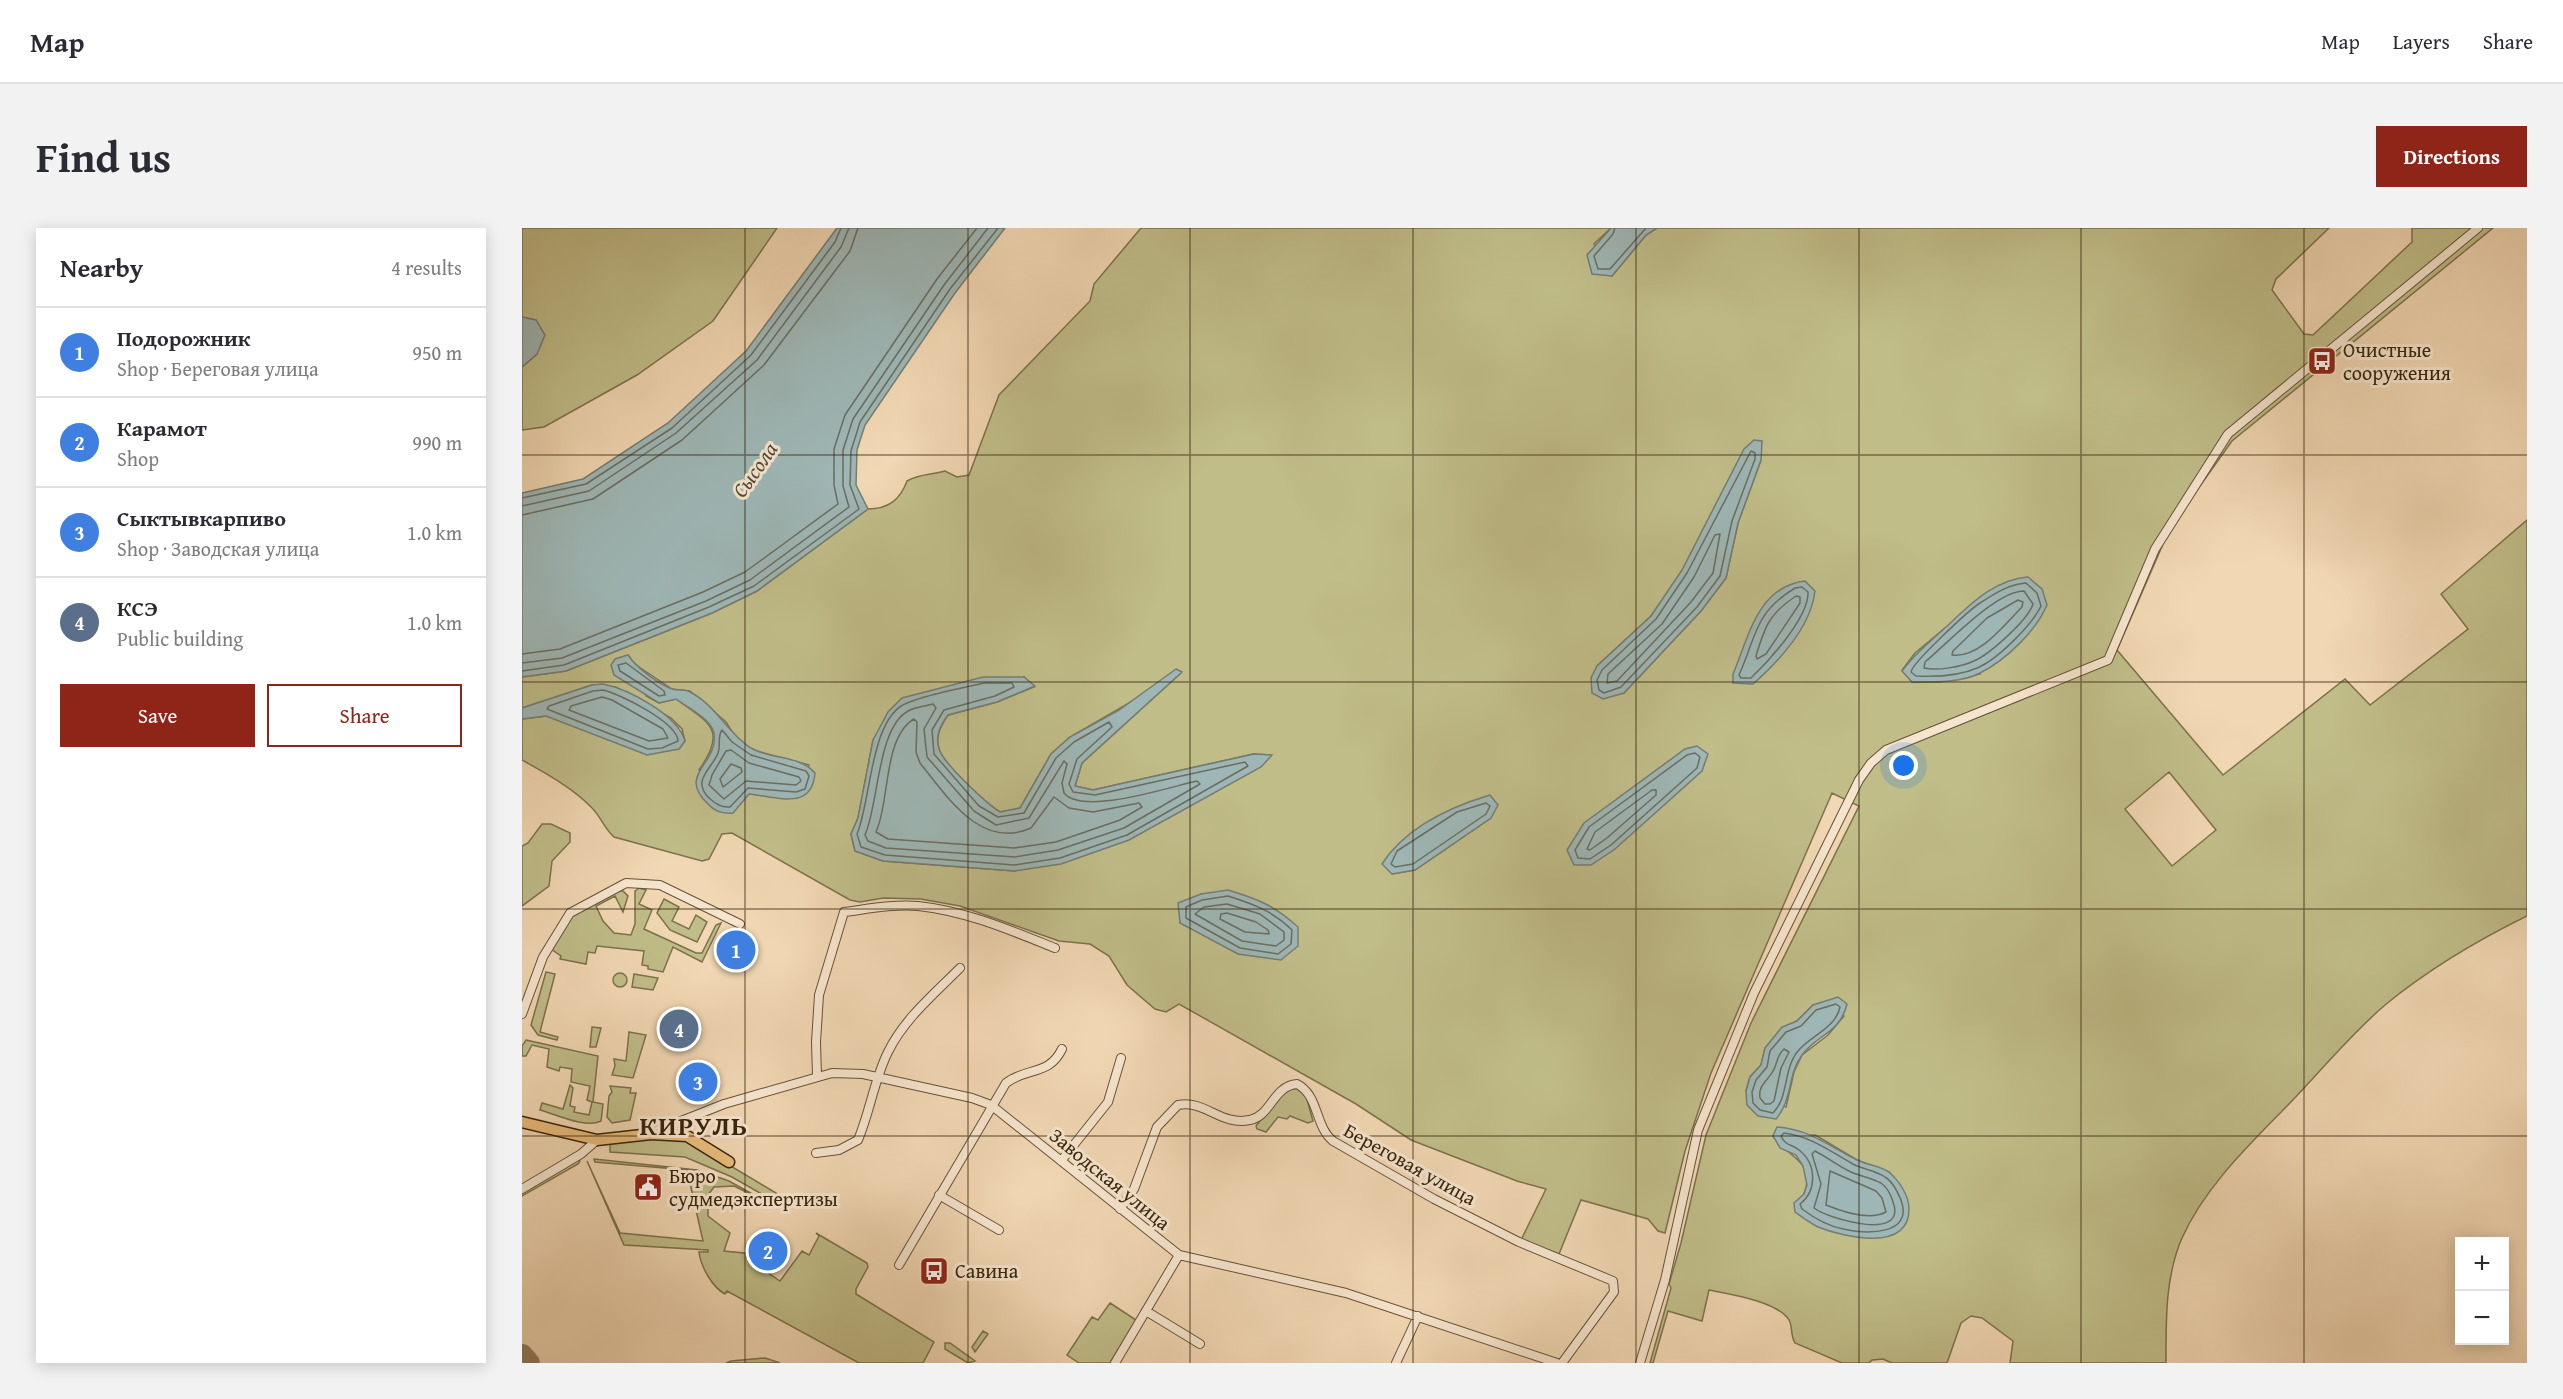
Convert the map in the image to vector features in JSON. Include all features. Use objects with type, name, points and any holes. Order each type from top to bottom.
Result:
[{"type":"main road","points":[[526,1123],[597,1140],[651,1134],[687,1137],[729,1162]]},
{"type":"street","points":[[1640,1363],[1665,1280],[1698,1130],[1754,993],[1859,780],[1871,763],[1886,750],[2108,660],[2155,549],[2228,434],[2478,228]]},
{"type":"street","points":[[522,1014],[543,957],[570,913],[626,883],[660,885],[740,924]]},
{"type":"street","points":[[817,1076],[818,1001],[844,912],[916,906],[955,912],[1055,948]]},
{"type":"street","points":[[816,1153],[839,1150],[858,1140],[895,1038],[910,1019],[960,968]]},
{"type":"street","points":[[899,1265],[1006,1083],[1019,1075],[1052,1064],[1062,1049]]},
{"type":"street","points":[[1061,1161],[1108,1102],[1121,1058]]},
{"type":"street","name":"Заводская улица","points":[[651,1134],[724,1104],[817,1076],[847,1071],[972,1098],[991,1105],[1179,1255],[1346,1293],[1557,1363]]},
{"type":"street","name":"Береговая улица","points":[[1120,1209],[1134,1189],[1157,1127],[1178,1105],[1206,1108],[1223,1120],[1249,1120],[1258,1117],[1281,1089],[1297,1084],[1308,1091],[1325,1134],[1334,1141],[1434,1199],[1519,1242],[1613,1281],[1614,1292],[1562,1363]]},
{"type":"street","points":[[522,1189],[581,1154],[597,1140]]},
{"type":"street","points":[[939,1195],[999,1230]]},
{"type":"street","points":[[1115,1363],[1179,1255]]},
{"type":"street","points":[[1146,1311],[1200,1344]]},
{"type":"street","points":[[1396,1363],[1418,1316]]},
{"type":"shaded area","points":[[522,228],[777,228],[713,321],[637,375],[544,427],[522,430],[522,367],[537,354],[536,320],[522,317]]},
{"type":"shaded area","points":[[1141,228],[1611,228],[1594,244],[1612,276],[1646,235],[1657,228],[2329,228],[2276,279],[2272,290],[2304,334],[2313,335],[2412,242],[2412,228],[2493,228],[2232,441],[2170,528],[2117,650],[2223,775],[2345,679],[2370,705],[2468,629],[2441,594],[2527,520],[2527,916],[2453,956],[2385,1005],[2347,1041],[2215,1184],[2192,1219],[2176,1253],[2169,1284],[2166,1363],[2010,1363],[2013,1341],[1982,1318],[1971,1316],[1961,1323],[1947,1363],[1892,1363],[1883,1359],[1872,1360],[1869,1363],[1842,1363],[1795,1343],[1789,1320],[1774,1308],[1752,1299],[1709,1290],[1702,1321],[1668,1311],[1653,1363],[1650,1363],[1671,1288],[1669,1284],[1706,1135],[1751,1023],[1859,806],[1832,793],[1711,1073],[1685,1151],[1665,1233],[1658,1231],[1648,1219],[1581,1200],[1559,1254],[1521,1240],[1546,1189],[1517,1181],[1411,1140],[1356,1104],[1179,1004],[1166,1012],[1155,1009],[1127,985],[1109,956],[1090,944],[1059,941],[960,906],[921,899],[883,898],[860,902],[850,900],[732,833],[722,834],[709,859],[702,861],[614,837],[595,811],[576,794],[522,760],[522,719],[546,716],[679,749],[685,741],[682,729],[671,718],[616,687],[592,685],[522,708],[522,677],[566,671],[712,613],[757,591],[868,509],[882,507],[892,502],[901,493],[907,481],[945,471],[957,477],[969,475],[999,395],[1090,301],[1094,284]],"holes":[[[1761,460],[1738,523],[1726,578],[1701,611],[1624,693],[1597,666],[1651,616]],[[1945,628],[1980,674],[1940,682],[1912,682],[1902,670],[1915,653]],[[628,655],[633,663],[672,689],[690,691],[726,722],[736,738],[753,750],[809,765],[797,798],[749,794],[699,770],[712,745],[711,728],[698,714],[676,699],[659,703],[646,696]],[[1181,673],[1082,763],[1075,786],[1093,790],[1253,754],[1271,755],[1015,871],[883,861],[855,851],[851,834],[858,818],[873,740],[1024,677],[1034,687],[997,702],[948,715],[938,735],[939,749],[956,773],[1000,812],[1020,808],[1051,754],[1070,737]],[[2169,772],[2216,830],[2172,866],[2125,809]],[[1491,818],[1415,870],[1392,874]],[[1813,1005],[1844,1016],[1828,1035],[1802,1055],[1794,1072],[1786,1107],[1746,1091],[1750,1077],[1761,1065],[1765,1048],[1782,1028],[1797,1021]],[[1815,1135],[1857,1160],[1889,1172],[1804,1194],[1807,1183],[1803,1166],[1773,1136]]]},
{"type":"shaded area","points":[[542,824],[551,824],[570,833],[570,842],[552,861],[549,886],[522,906],[522,846],[528,843]]},
{"type":"shaded area","points":[[639,888],[646,890],[639,904],[652,910],[644,929],[696,953],[702,953],[716,925],[721,923],[702,962],[673,947],[663,972],[648,969],[648,966],[642,965],[644,951],[597,946],[595,953],[588,952],[586,964],[560,959],[561,956],[551,949],[571,916],[617,891],[623,891],[628,896],[623,912],[615,896],[596,906],[603,921],[614,933],[631,935],[635,924],[635,891]]},
{"type":"shaded area","points":[[664,899],[679,907],[672,921],[689,929],[696,915],[707,922],[697,942],[670,930],[657,913]]},
{"type":"shaded area","points":[[546,972],[555,974],[540,1032],[558,1037],[557,1040],[538,1035],[531,1025]]},
{"type":"shaded area","points":[[620,973],[625,975],[627,980],[625,985],[620,987],[615,985],[613,980],[615,975]]},
{"type":"shaded area","points":[[634,974],[658,978],[653,990],[632,987]]},
{"type":"shaded area","points":[[592,1027],[601,1028],[596,1047],[590,1047]]},
{"type":"shaded area","points":[[629,1032],[646,1035],[633,1078],[612,1075],[615,1066],[614,1059],[626,1061]]},
{"type":"shaded area","points":[[526,1040],[598,1056],[593,1102],[603,1104],[601,1121],[579,1122],[540,1110],[542,1103],[563,1109],[570,1085],[573,1088],[570,1106],[575,1107],[574,1112],[589,1115],[592,1102],[587,1100],[590,1086],[571,1082],[572,1069],[560,1067],[559,1071],[547,1067],[549,1049],[532,1045],[526,1056],[522,1056],[522,1046]]},
{"type":"shaded area","points":[[610,1086],[631,1088],[630,1093],[636,1093],[630,1120],[612,1123],[607,1117],[609,1096],[612,1092]]},
{"type":"shaded area","points":[[1298,1088],[1306,1096],[1313,1121],[1308,1123],[1290,1116],[1287,1119],[1278,1117],[1266,1132],[1257,1129],[1256,1126],[1283,1091]]},
{"type":"shaded area","points":[[645,1139],[685,1141],[694,1144],[781,1196],[782,1199],[777,1203],[732,1177],[685,1157],[610,1152],[610,1142]]},
{"type":"shaded area","points":[[578,1159],[580,1161],[578,1164],[522,1196],[522,1191]]},
{"type":"shaded area","points":[[594,1159],[697,1170],[729,1181],[778,1208],[734,1186],[714,1187],[708,1195],[708,1216],[730,1233],[724,1251],[754,1254],[753,1263],[780,1281],[802,1251],[809,1255],[819,1236],[816,1233],[867,1263],[868,1267],[856,1289],[856,1294],[934,1342],[923,1363],[859,1363],[727,1291],[725,1294],[712,1282],[702,1264],[699,1252],[708,1252],[708,1250],[624,1245],[587,1161],[620,1233],[703,1241],[687,1170],[595,1162]]},
{"type":"shaded area","points":[[1110,1303],[1136,1320],[1110,1363],[1079,1363],[1067,1355],[1092,1317],[1098,1320]]},
{"type":"shaded area","points":[[983,1331],[988,1334],[975,1352],[972,1347]]},
{"type":"shaded area","points":[[945,1343],[950,1343],[975,1361],[968,1363],[945,1349]]},
{"type":"shaded area","points":[[765,1358],[780,1363],[726,1363],[731,1361]]},
{"type":"water","name":"Сысола","points":[[837,228],[1005,228],[955,293],[865,425],[857,450],[856,485],[868,509],[757,591],[712,613],[566,671],[522,677],[522,493],[583,479],[668,423],[746,351]]},
{"type":"water","points":[[1611,228],[1657,228],[1646,235],[1612,276],[1592,274],[1587,255]]},
{"type":"water","points":[[522,317],[536,320],[545,335],[537,354],[522,367]]},
{"type":"water","points":[[1754,440],[1762,441],[1761,460],[1738,523],[1726,578],[1701,611],[1624,693],[1603,699],[1592,693],[1591,678],[1597,666],[1651,616],[1682,570],[1744,449]]},
{"type":"water","points":[[2028,577],[2042,589],[2047,605],[2028,635],[2000,661],[1980,673],[1964,679],[1947,681],[1912,682],[1902,671],[1923,648],[1983,595],[2004,583]]},
{"type":"water","points":[[1805,581],[1815,591],[1807,617],[1792,642],[1753,684],[1733,683],[1733,674],[1750,630],[1765,603],[1789,585]]},
{"type":"water","points":[[628,655],[642,670],[660,683],[672,689],[688,691],[707,704],[735,735],[751,748],[809,767],[815,773],[808,793],[792,799],[749,794],[733,813],[723,813],[713,809],[699,794],[696,785],[697,777],[714,744],[712,728],[704,718],[676,699],[659,703],[614,675],[611,665],[615,659]]},
{"type":"water","points":[[1176,669],[1182,672],[1082,763],[1075,786],[1093,790],[1254,754],[1272,755],[1261,767],[1129,840],[1061,864],[1015,871],[883,861],[855,851],[851,834],[858,818],[873,740],[888,712],[902,698],[983,677],[1024,677],[1035,686],[997,702],[948,715],[939,731],[939,749],[948,764],[1000,812],[1020,808],[1051,754],[1070,737],[1119,710]]},
{"type":"water","points":[[603,684],[638,697],[663,713],[673,722],[685,741],[679,749],[647,755],[546,716],[522,719],[522,708],[592,685]]},
{"type":"water","points":[[1697,746],[1708,754],[1702,771],[1615,849],[1591,865],[1574,865],[1567,850],[1584,823],[1685,749]]},
{"type":"water","points":[[1490,795],[1498,805],[1491,818],[1415,870],[1392,874],[1382,864],[1403,840],[1430,820]]},
{"type":"water","points":[[1228,890],[1266,904],[1290,920],[1298,927],[1298,946],[1281,960],[1238,954],[1180,923],[1178,903],[1201,894]]},
{"type":"water","points":[[1838,997],[1847,1004],[1844,1014],[1834,1028],[1802,1055],[1794,1071],[1785,1103],[1776,1119],[1758,1116],[1747,1105],[1746,1091],[1750,1077],[1761,1065],[1765,1048],[1782,1027],[1797,1021],[1813,1005]]},
{"type":"water","points":[[1777,1127],[1800,1131],[1857,1160],[1890,1173],[1906,1194],[1909,1209],[1906,1223],[1898,1232],[1887,1237],[1858,1237],[1818,1227],[1795,1212],[1794,1203],[1804,1194],[1807,1185],[1803,1166],[1796,1155],[1780,1148],[1773,1136]]},
{"type":"taxiway","points":[[522,1355],[529,1363]]},
{"type":"place","name":"Очистные сооружения","points":[[2322,361]]},
{"type":"place","name":"Подорожник","points":[[736,950]]},
{"type":"place","name":"КСЭ","points":[[679,1029]]},
{"type":"place","name":"Сыктывкарпиво","points":[[698,1082]]},
{"type":"place","name":"Бюро судмедэкспертизы","points":[[648,1187]]},
{"type":"place","name":"Карамот","points":[[768,1251]]},
{"type":"place","name":"Савина","points":[[934,1271]]},
{"type":"district","name":"КИРУЛЬ","points":[[694,1126]]}]
